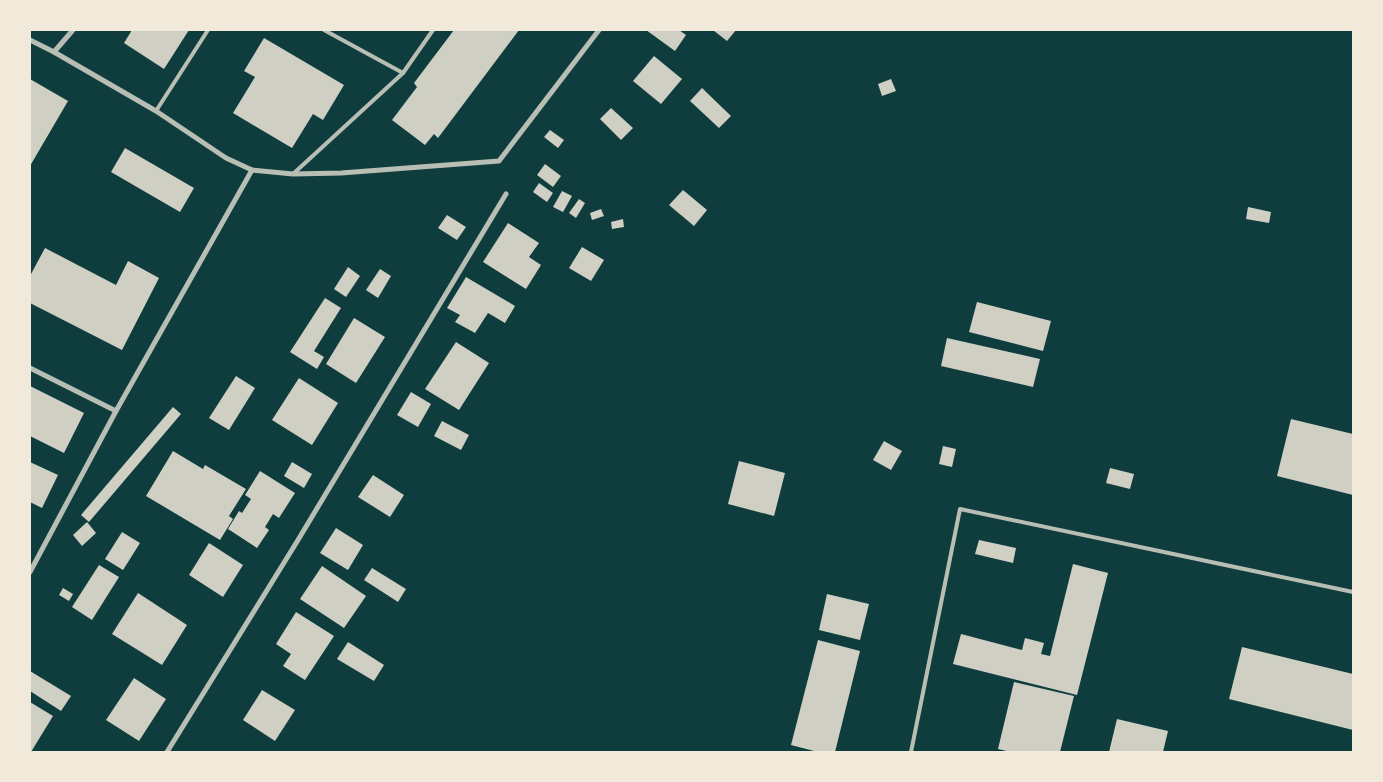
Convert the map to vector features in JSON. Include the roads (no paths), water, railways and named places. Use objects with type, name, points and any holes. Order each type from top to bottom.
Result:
[{"type":"street","points":[[54,52],[73,30]]},
{"type":"street","points":[[30,40],[156,111],[226,158],[252,170],[293,174],[341,173],[499,162],[599,30]]},
{"type":"street","points":[[30,572],[116,411],[252,170]]},
{"type":"street","points":[[167,752],[298,540],[506,194]]},
{"type":"street","points":[[30,368],[116,411]]},
{"type":"lane","points":[[156,111],[208,30]]},
{"type":"lane","points":[[324,30],[403,73]]},
{"type":"lane","points":[[293,174],[403,73],[433,30]]},
{"type":"lane","points":[[910,752],[960,509],[1353,592]]}]
